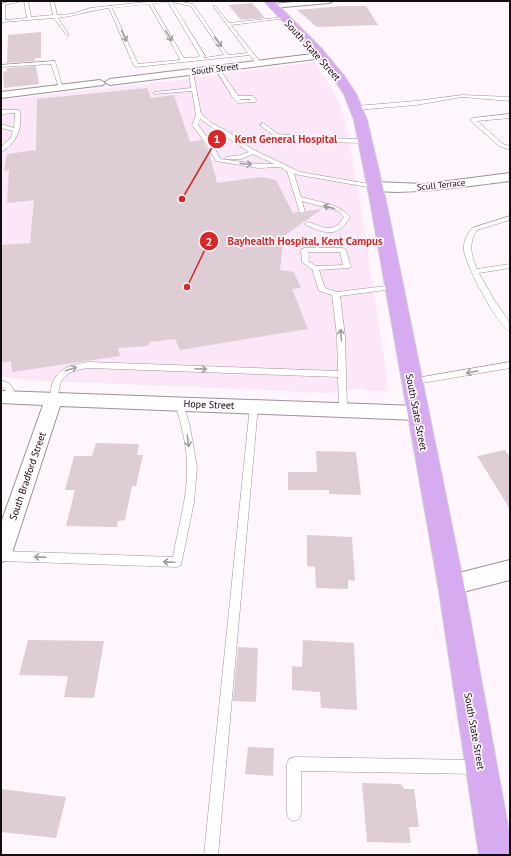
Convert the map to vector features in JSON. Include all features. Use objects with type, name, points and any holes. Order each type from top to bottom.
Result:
[{"type":"main road","name":"South State Street","points":[[271,4],[320,56],[340,80],[356,108],[373,186],[378,201],[411,382],[451,585],[496,855]]},
{"type":"street","points":[[271,4],[329,1]]},
{"type":"street","name":"South Street","points":[[1,95],[320,56]]},
{"type":"street","name":"Scull Terrace","points":[[373,186],[395,189],[446,186],[510,177]]},
{"type":"street","name":"Hope Street","points":[[8,398],[343,409],[417,413]]},
{"type":"street","name":"South Bradford Street","points":[[1,554],[54,399]]},
{"type":"street","points":[[451,585],[510,570]]},
{"type":"lane","points":[[20,1],[2,4],[2,21],[73,15],[90,9],[169,1],[192,5],[227,57]]},
{"type":"lane","points":[[26,1],[29,19]]},
{"type":"lane","points":[[52,1],[56,16],[68,35]]},
{"type":"lane","points":[[150,3],[182,59],[194,61],[203,56],[169,1]]},
{"type":"lane","points":[[110,7],[136,66],[251,54]]},
{"type":"lane","points":[[214,7],[259,64]]},
{"type":"lane","points":[[228,24],[285,18]]},
{"type":"lane","points":[[194,61],[201,71]]},
{"type":"lane","points":[[1,66],[53,62],[61,88]]},
{"type":"lane","points":[[217,69],[236,98]]},
{"type":"lane","points":[[191,72],[199,115],[195,125],[218,160],[230,163],[282,166]]},
{"type":"lane","points":[[155,93],[194,89]]},
{"type":"lane","points":[[356,108],[462,96],[510,99]]},
{"type":"lane","points":[[1,112],[17,111],[17,130],[10,142],[1,150]]},
{"type":"lane","points":[[199,115],[210,124],[254,152],[298,174],[373,186]]},
{"type":"lane","points":[[510,116],[473,120],[501,145],[510,148]]},
{"type":"lane","points":[[263,125],[277,136],[320,140],[364,141]]},
{"type":"lane","points":[[1,126],[17,130]]},
{"type":"lane","points":[[216,156],[229,159],[241,157],[254,152]]},
{"type":"lane","points":[[290,170],[302,212]]},
{"type":"lane","points":[[298,198],[340,210],[347,217],[343,225],[335,230],[325,231],[308,224]]},
{"type":"lane","points":[[510,218],[474,229],[467,241],[469,256],[474,272],[496,310],[510,328]]},
{"type":"lane","points":[[315,268],[347,267],[343,250],[304,250],[305,262],[315,268],[322,289],[336,294],[393,287]]},
{"type":"lane","points":[[474,272],[510,266]]},
{"type":"lane","points":[[336,294],[341,336],[343,409]]},
{"type":"lane","points":[[54,399],[57,378],[63,372],[89,365],[342,374]]},
{"type":"lane","points":[[411,382],[510,365]]},
{"type":"lane","points":[[1,383],[7,386],[8,398]]},
{"type":"lane","points":[[1,554],[176,562],[191,481],[192,467],[187,433],[179,403]]},
{"type":"lane","points":[[211,855],[254,406]]},
{"type":"lane","points":[[294,814],[294,764],[446,766],[481,768]]},
{"type":"shaded area","points":[[314,62],[334,92],[341,106],[345,122],[359,195],[389,391],[366,391],[361,388],[330,393],[25,380],[1,376],[1,100],[179,80]]},
{"type":"building","points":[[252,3],[265,18],[241,20],[228,5]]},
{"type":"building","points":[[342,6],[366,6],[378,25],[317,27],[297,10]]},
{"type":"building","points":[[41,32],[41,58],[35,58],[35,61],[7,63],[8,35]]},
{"type":"building","points":[[36,66],[39,84],[4,88],[3,72],[7,71],[7,68]]},
{"type":"building","points":[[147,88],[151,98],[174,95],[190,142],[202,140],[209,152],[217,183],[262,177],[276,180],[293,213],[298,212],[300,214],[305,213],[306,211],[322,209],[284,236],[280,270],[294,272],[301,288],[292,289],[308,329],[180,350],[175,339],[150,342],[148,346],[118,348],[120,356],[12,372],[11,361],[1,363],[1,245],[30,243],[34,200],[7,203],[9,170],[4,171],[7,154],[36,150],[37,99]]},
{"type":"building","points":[[96,443],[139,444],[137,455],[143,455],[136,486],[132,486],[125,520],[118,521],[117,527],[66,526],[75,490],[65,490],[74,456],[92,456]]},
{"type":"building","points":[[505,450],[510,457],[510,509],[477,456]]},
{"type":"building","points":[[316,451],[356,452],[361,495],[329,494],[329,490],[288,490],[288,472],[317,472]]},
{"type":"building","points":[[307,535],[352,537],[355,581],[348,580],[348,589],[316,588],[315,567],[307,566]]},
{"type":"building","points":[[28,640],[104,641],[94,698],[64,697],[68,676],[19,675]]},
{"type":"building","points":[[303,640],[354,643],[357,710],[321,708],[320,692],[292,690],[292,666],[302,667]]},
{"type":"building","points":[[238,647],[258,648],[256,702],[233,701]]},
{"type":"building","points":[[248,747],[274,748],[273,776],[245,774]]},
{"type":"building","points":[[362,783],[401,784],[404,789],[414,789],[419,827],[409,827],[411,843],[367,842]]},
{"type":"building","points":[[1,789],[66,797],[56,838],[1,832]]},
{"type":"place","name":"Kent General Hospital","points":[[182,199]]},
{"type":"place","name":"Bayhealth Hospital, Kent Campus","points":[[187,287]]}]
